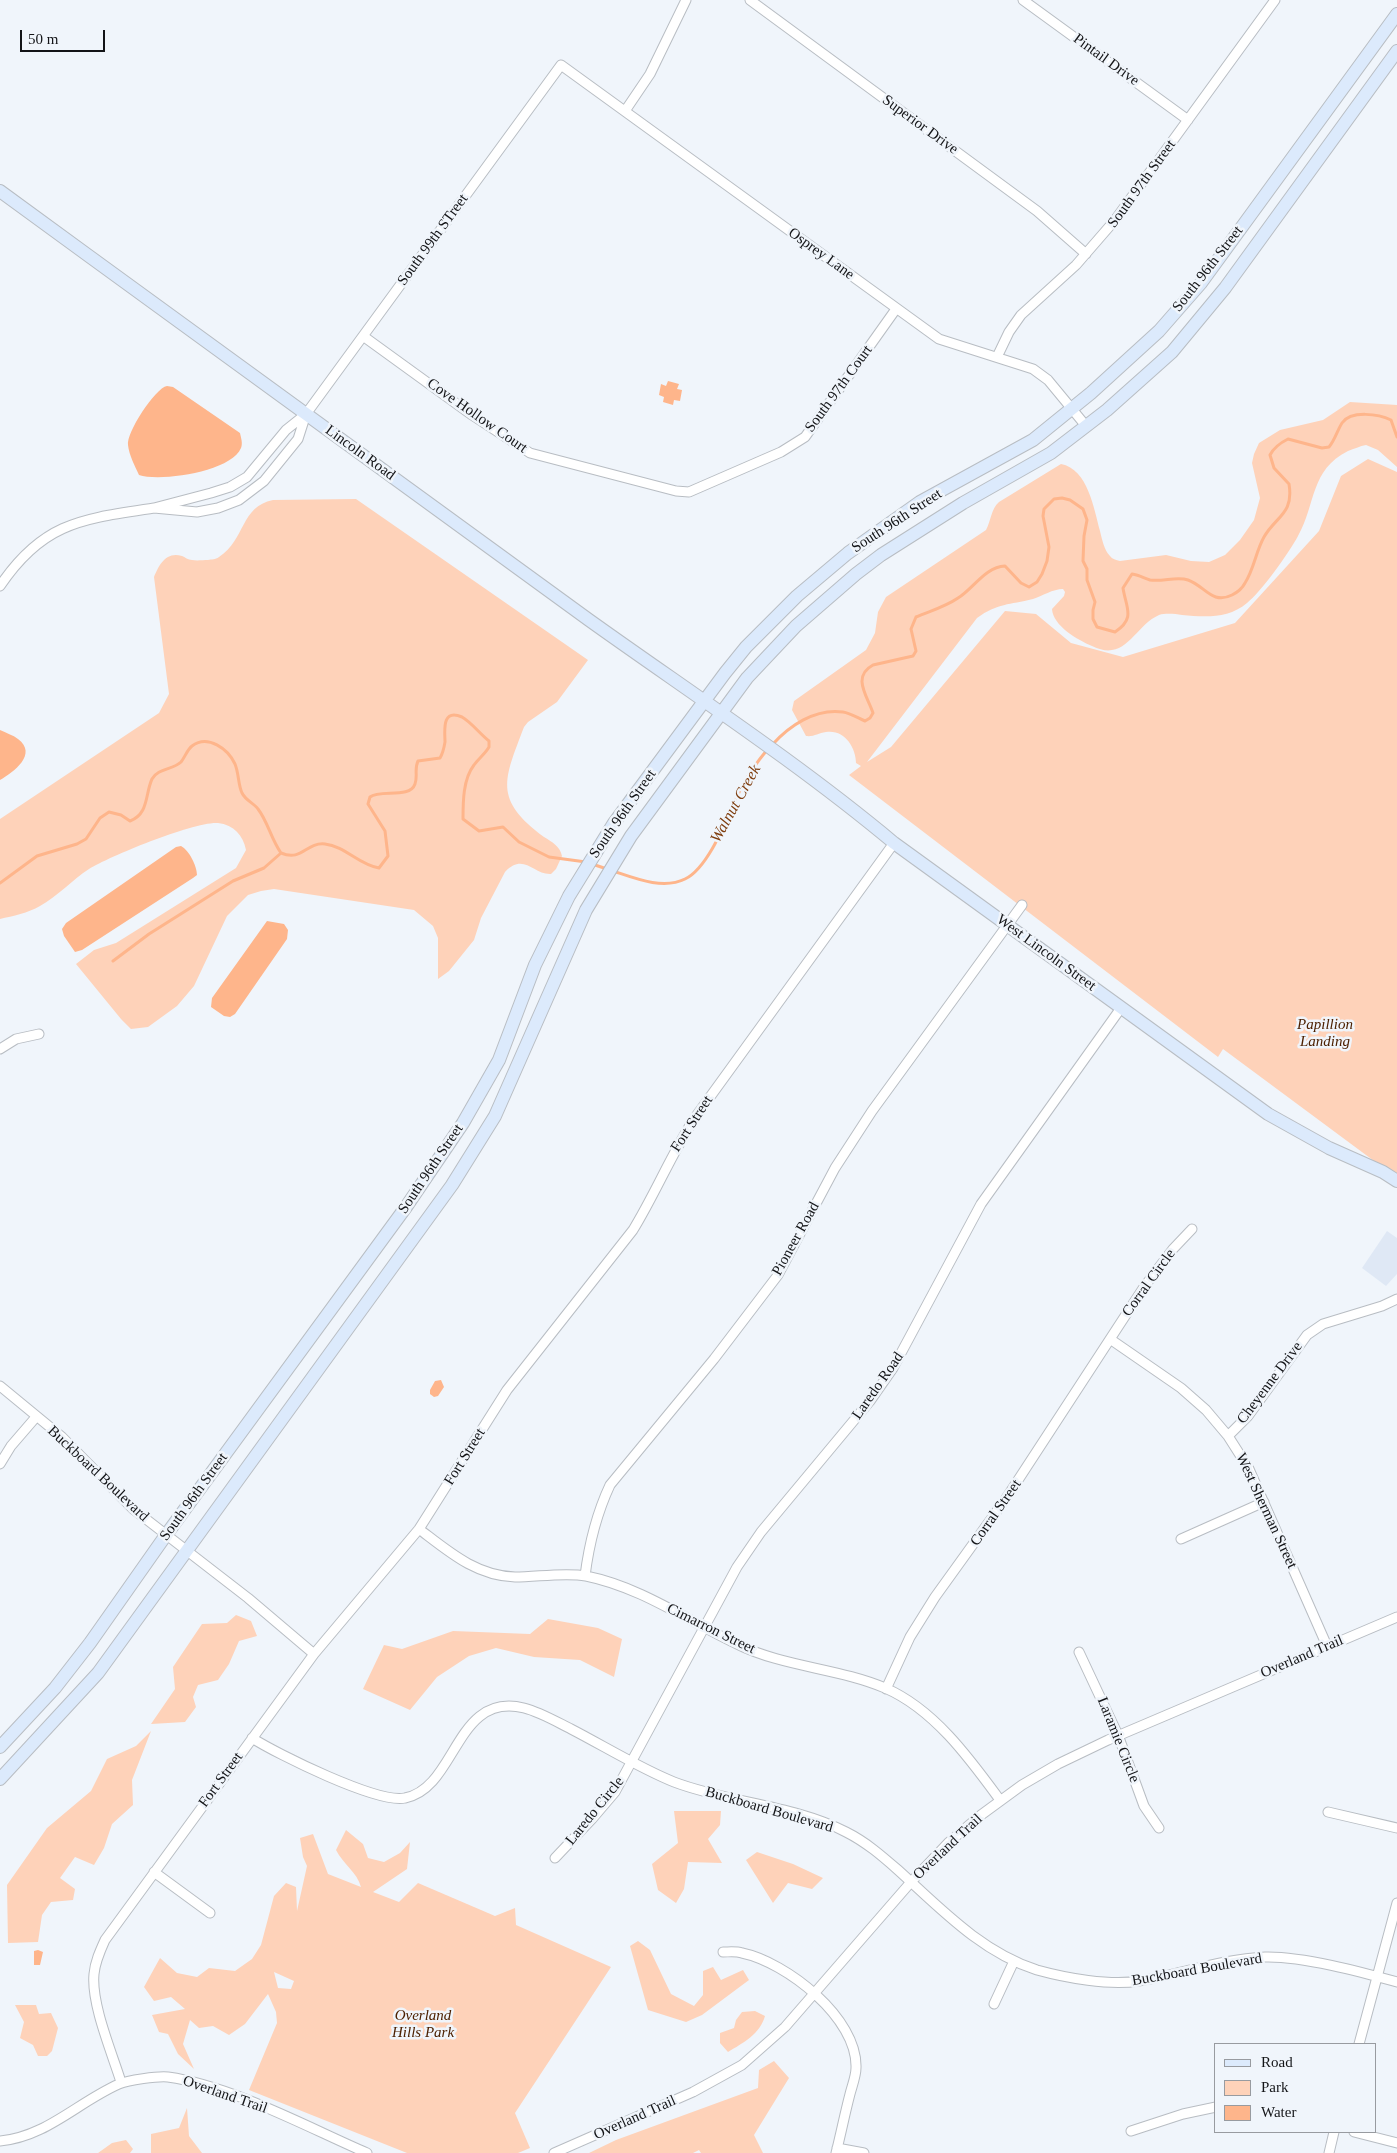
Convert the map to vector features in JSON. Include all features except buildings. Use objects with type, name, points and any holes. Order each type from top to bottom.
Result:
[{"type":"main road","name":"South 96th Street","points":[[0,1748],[54,1688],[84,1651],[406,1207],[463,1123],[498,1060],[535,965],[569,896],[614,823],[725,673],[769,623],[834,564],[920,502],[1033,440],[1072,409],[1159,331],[1201,283],[1397,14]]},
{"type":"main road","name":"South 96th Street","points":[[0,1779],[98,1673],[452,1185],[494,1116],[586,910],[632,836],[747,678],[773,649],[826,598],[856,574],[881,555],[963,503],[1051,453],[1086,426],[1172,352],[1225,288],[1397,51]]},
{"type":"main road","name":"Lincoln Road","points":[[0,191],[721,714]]},
{"type":"main road","name":"West Lincoln Street","points":[[721,714],[864,818],[894,843],[1007,926],[1268,1114],[1328,1148],[1383,1172],[1397,1176]]},
{"type":"main road","name":"West Lincoln Street","points":[[1383,1172],[1397,1181]]},
{"type":"street","points":[[625,111],[650,74],[686,0]]},
{"type":"street","name":"Superior Drive","points":[[750,0],[1036,210],[1086,254]]},
{"type":"street","name":"Pintail Drive","points":[[1023,0],[1188,120]]},
{"type":"street","name":"South 97th Street","points":[[997,356],[1018,319],[1086,254],[1129,203],[1275,0]]},
{"type":"street","name":"Osprey Lane","points":[[561,65],[939,339],[1033,368],[1048,380],[1086,426]]},
{"type":"street","name":"South 99th STreet","points":[[306,414],[561,65]]},
{"type":"street","name":"South 97th Court","points":[[689,492],[781,452],[805,437],[896,309]]},
{"type":"street","name":"Cove Hollow Court","points":[[364,336],[472,415],[530,454],[676,491],[689,492]]},
{"type":"street","points":[[0,586],[19,561],[58,531],[89,518],[154,508],[230,487],[247,476],[260,463],[286,430],[306,414]]},
{"type":"street","points":[[154,508],[197,512],[218,508],[239,500],[264,480],[298,439],[306,414]]},
{"type":"street","name":"Fort Street","points":[[121,2082],[98,2007],[94,1974],[97,1957],[104,1940],[314,1654],[419,1529],[507,1390],[633,1230],[645,1210],[675,1147],[694,1119],[894,843]]},
{"type":"street","name":"Pioneer Road","points":[[585,1576],[591,1535],[600,1506],[610,1485],[714,1359],[773,1282],[792,1251],[835,1168],[867,1119],[1022,905]]},
{"type":"street","name":"Laredo Road","points":[[633,1761],[703,1627],[737,1567],[761,1532],[870,1401],[894,1368],[981,1204],[1121,1008]]},
{"type":"street","points":[[0,1049],[16,1039],[39,1034]]},
{"type":"street","name":"Corral Circle","points":[[1110,1339],[1144,1287],[1173,1249],[1192,1229]]},
{"type":"street","name":"Cheyenne Drive","points":[[1228,1436],[1248,1416],[1307,1335],[1323,1324],[1382,1306],[1397,1299]]},
{"type":"street","name":"West Sherman Street","points":[[1110,1339],[1181,1388],[1206,1410],[1228,1436],[1249,1469],[1327,1646]]},
{"type":"street","name":"Corral Street","points":[[886,1689],[910,1637],[935,1597],[1007,1497],[1110,1339]]},
{"type":"street","name":"Buckboard Boulevard","points":[[0,1386],[83,1457],[133,1509],[248,1598],[314,1654]]},
{"type":"street","points":[[0,1464],[11,1446],[36,1417]]},
{"type":"street","points":[[1181,1539],[1264,1502]]},
{"type":"street","name":"Cimarron Street","points":[[419,1529],[460,1560],[488,1574],[513,1577],[585,1576],[630,1589],[738,1645],[763,1655],[886,1689],[913,1704],[936,1724],[960,1750],[1000,1800]]},
{"type":"street","name":"Overland Trail","points":[[554,2153],[693,2092],[742,2065],[785,2027],[911,1882],[948,1843],[1000,1800],[1058,1764],[1118,1736],[1397,1617]]},
{"type":"street","name":"Laramie Circle","points":[[1080,1652],[1118,1736],[1144,1806],[1159,1828]]},
{"type":"street","name":"Buckboard Boulevard","points":[[252,1738],[272,1751],[373,1794],[392,1800],[408,1798],[421,1792],[435,1779],[465,1731],[478,1718],[489,1711],[506,1707],[524,1708],[554,1720],[673,1781],[815,1820],[846,1832],[877,1851],[959,1925],[990,1948],[1014,1961],[1055,1974],[1102,1982],[1136,1982],[1203,1966],[1267,1957],[1311,1962],[1378,1976],[1397,1982]]},
{"type":"street","name":"Laredo Circle","points":[[555,1858],[615,1792],[633,1761]]},
{"type":"street","points":[[1328,1812],[1397,1828]]},
{"type":"street","points":[[154,1872],[210,1913]]},
{"type":"street","points":[[1359,2043],[1397,1903]]},
{"type":"street","points":[[723,1952],[740,1952],[758,1958],[787,1973],[814,1994],[837,2018],[852,2042],[856,2068],[836,2151],[864,2153]]},
{"type":"street","points":[[994,2004],[1014,1961]]},
{"type":"street","name":"Overland Trail","points":[[0,2141],[38,2132],[121,2082],[165,2076],[201,2084],[262,2107],[367,2153]]},
{"type":"street","points":[[1130,2131],[1183,2114],[1214,2107]]},
{"type":"street","points":[[1329,2153],[1334,2133]]},
{"type":"street","points":[[1358,2133],[1397,2142]]},
{"type":"shaded area","points":[[1387,1231],[1397,1238],[1397,1274],[1386,1286],[1362,1268]]},
{"type":"green space","name":"Papillion Landing","points":[[1350,402],[1397,405],[1397,467],[1378,450],[1366,445],[1348,451],[1336,459],[1320,478],[1304,524],[1294,543],[1282,562],[1247,603],[1232,612],[1216,616],[1159,615],[1150,620],[1122,647],[1113,650],[1104,650],[1092,646],[1061,627],[1053,615],[1052,609],[1064,596],[1065,592],[1063,589],[991,610],[977,618],[867,762],[891,747],[1005,611],[1036,614],[1071,643],[1123,657],[1235,623],[1319,531],[1341,476],[1368,459],[1397,472],[1397,1178],[1223,1049],[1218,1057],[849,775],[861,766],[856,763],[854,751],[848,740],[838,733],[832,732],[806,736],[792,710],[794,701],[866,650],[875,633],[878,612],[886,597],[986,530],[994,508],[999,502],[1061,464],[1070,467],[1078,473],[1084,482],[1092,501],[1106,551],[1112,558],[1120,561],[1166,555],[1191,561],[1209,562],[1225,555],[1240,540],[1254,520],[1260,498],[1252,463],[1259,443],[1280,430],[1323,420]]},
{"type":"green space","points":[[356,499],[588,660],[557,702],[528,722],[524,727],[508,775],[507,788],[510,799],[517,811],[528,824],[555,845],[562,856],[556,869],[551,874],[523,864],[512,866],[505,872],[481,918],[474,940],[449,971],[438,979],[438,938],[433,926],[414,910],[274,889],[248,895],[227,916],[194,986],[177,1006],[148,1027],[131,1029],[76,964],[94,950],[116,943],[236,868],[246,850],[240,835],[233,828],[218,823],[173,833],[100,863],[89,869],[53,898],[35,908],[0,919],[0,819],[159,713],[169,694],[154,577],[158,568],[167,557],[176,555],[189,560],[218,558],[228,550],[254,509],[273,500]]},
{"type":"green space","points":[[236,1615],[251,1621],[257,1636],[239,1641],[229,1664],[218,1680],[198,1685],[193,1697],[196,1707],[185,1722],[151,1724],[175,1689],[173,1667],[202,1624],[227,1623]]},
{"type":"green space","points":[[548,1619],[598,1628],[622,1639],[614,1677],[580,1660],[534,1657],[496,1648],[469,1656],[437,1677],[410,1710],[363,1689],[384,1645],[402,1649],[453,1631],[530,1634]]},
{"type":"green space","points":[[151,1731],[132,1780],[133,1805],[112,1824],[104,1848],[94,1865],[75,1857],[60,1878],[75,1889],[73,1900],[51,1902],[42,1915],[38,1942],[8,1943],[7,1885],[47,1828],[91,1791],[107,1759],[136,1746]]},
{"type":"green space","points":[[674,1811],[721,1811],[720,1825],[708,1839],[722,1863],[688,1862],[684,1889],[676,1903],[658,1890],[652,1864],[678,1843]]},
{"type":"green space","name":"Overland Hills Park","points":[[346,1830],[363,1844],[368,1858],[384,1862],[400,1853],[410,1842],[407,1869],[373,1892],[399,1902],[418,1883],[495,1916],[515,1908],[516,1925],[611,1967],[515,2113],[530,2148],[518,2153],[407,2153],[249,2090],[277,2023],[276,2012],[268,1994],[245,2024],[229,2035],[213,2026],[199,2028],[190,2020],[183,2044],[194,2069],[178,2054],[168,2034],[159,2032],[152,2015],[185,2009],[171,1997],[154,2001],[144,1987],[160,1958],[177,1973],[197,1977],[209,1968],[235,1971],[252,1959],[261,1945],[274,1896],[286,1883],[296,1887],[297,1911],[307,1866],[303,1857],[300,1838],[313,1834],[328,1874],[361,1887],[336,1850]],"holes":[[[274,1972],[294,1981],[291,1989],[278,1988]]]},
{"type":"green space","points":[[757,1852],[793,1864],[823,1878],[812,1889],[788,1883],[773,1903],[746,1860]]},
{"type":"green space","points":[[638,1941],[650,1950],[671,1994],[694,2006],[703,1995],[703,1971],[713,1967],[721,1980],[743,1970],[749,1980],[702,2015],[686,2022],[648,2010],[630,1946]]},
{"type":"green space","points":[[15,2005],[36,2005],[39,2014],[51,2013],[58,2028],[52,2051],[47,2056],[38,2056],[33,2045],[20,2038],[24,2022]]},
{"type":"green space","points":[[755,2011],[765,2016],[763,2022],[755,2033],[728,2052],[720,2043],[720,2033],[734,2028],[736,2020],[742,2012]]},
{"type":"green space","points":[[774,2061],[789,2078],[754,2135],[763,2153],[701,2153],[699,2150],[693,2153],[589,2153],[616,2140],[758,2088],[759,2070]]},
{"type":"green space","points":[[187,2108],[189,2136],[202,2153],[151,2153],[151,2134],[179,2128]]},
{"type":"green space","points":[[126,2140],[133,2149],[130,2153],[98,2153],[112,2143]]},
{"type":"water","points":[[668,381],[679,384],[677,389],[682,390],[680,401],[674,400],[673,405],[663,402],[664,397],[659,395],[661,384],[666,386]]},
{"type":"water","points":[[167,386],[173,387],[240,433],[242,446],[235,456],[210,469],[194,473],[162,477],[139,475],[130,453],[129,439],[136,422],[149,402]]},
{"type":"water","points":[[0,730],[18,739],[24,745],[26,751],[22,762],[0,780]]},
{"type":"water","points":[[181,846],[192,859],[197,875],[82,950],[75,952],[64,936],[62,929],[66,923],[176,847]]},
{"type":"water","points":[[267,921],[284,924],[288,930],[287,939],[235,1014],[230,1017],[224,1016],[211,1007],[212,998]]},
{"type":"water","points":[[441,1380],[444,1387],[438,1396],[434,1397],[430,1394],[430,1390],[435,1381]]},
{"type":"water","points":[[34,1951],[43,1952],[40,1965],[34,1965]]},
{"type":"waterway","name":"Walnut Creek","points":[[772,745],[795,725],[822,713],[843,712],[865,721],[870,718],[873,713],[862,681],[866,670],[873,665],[913,656],[916,651],[911,629],[916,617],[953,601],[964,594],[991,570],[1005,566],[1021,583],[1029,587],[1037,582],[1047,561],[1049,547],[1043,516],[1044,509],[1054,499],[1070,500],[1083,509],[1087,520],[1083,561],[1087,569],[1087,580],[1095,602],[1093,619],[1097,627],[1115,632],[1126,622],[1128,617],[1123,588],[1132,574],[1150,580],[1188,580],[1209,594],[1219,598],[1232,595],[1241,589],[1251,572],[1264,537],[1283,514],[1289,502],[1289,484],[1274,468],[1270,455],[1280,444],[1288,439],[1322,448],[1329,447],[1346,419],[1365,414],[1391,420],[1397,437]]},
{"type":"waterway","name":"Walnut Creek","points":[[0,883],[37,856],[77,844],[86,839],[100,818],[109,812],[121,815],[130,821],[136,818],[146,803],[150,785],[155,775],[178,765],[192,746],[204,742],[211,742],[217,745],[232,758],[242,793],[261,814],[281,853],[294,855],[319,844],[332,845],[365,863],[379,868],[388,856],[385,831],[368,804],[370,797],[381,794],[401,793],[412,789],[416,781],[418,761],[440,758],[445,742],[447,718],[455,715],[465,719],[489,741],[489,747],[486,752],[470,771],[464,791],[463,819],[479,831],[503,827],[519,842],[549,857],[586,862]]},
{"type":"waterway","name":"Walnut Creek","points":[[613,871],[658,883],[676,882],[694,873],[711,852],[741,788],[767,750]]},
{"type":"waterway","points":[[113,961],[149,934],[233,881],[264,868],[281,853]]},
{"type":"waterway","name":"Walnut Creek","points":[[592,864],[607,869]]}]
